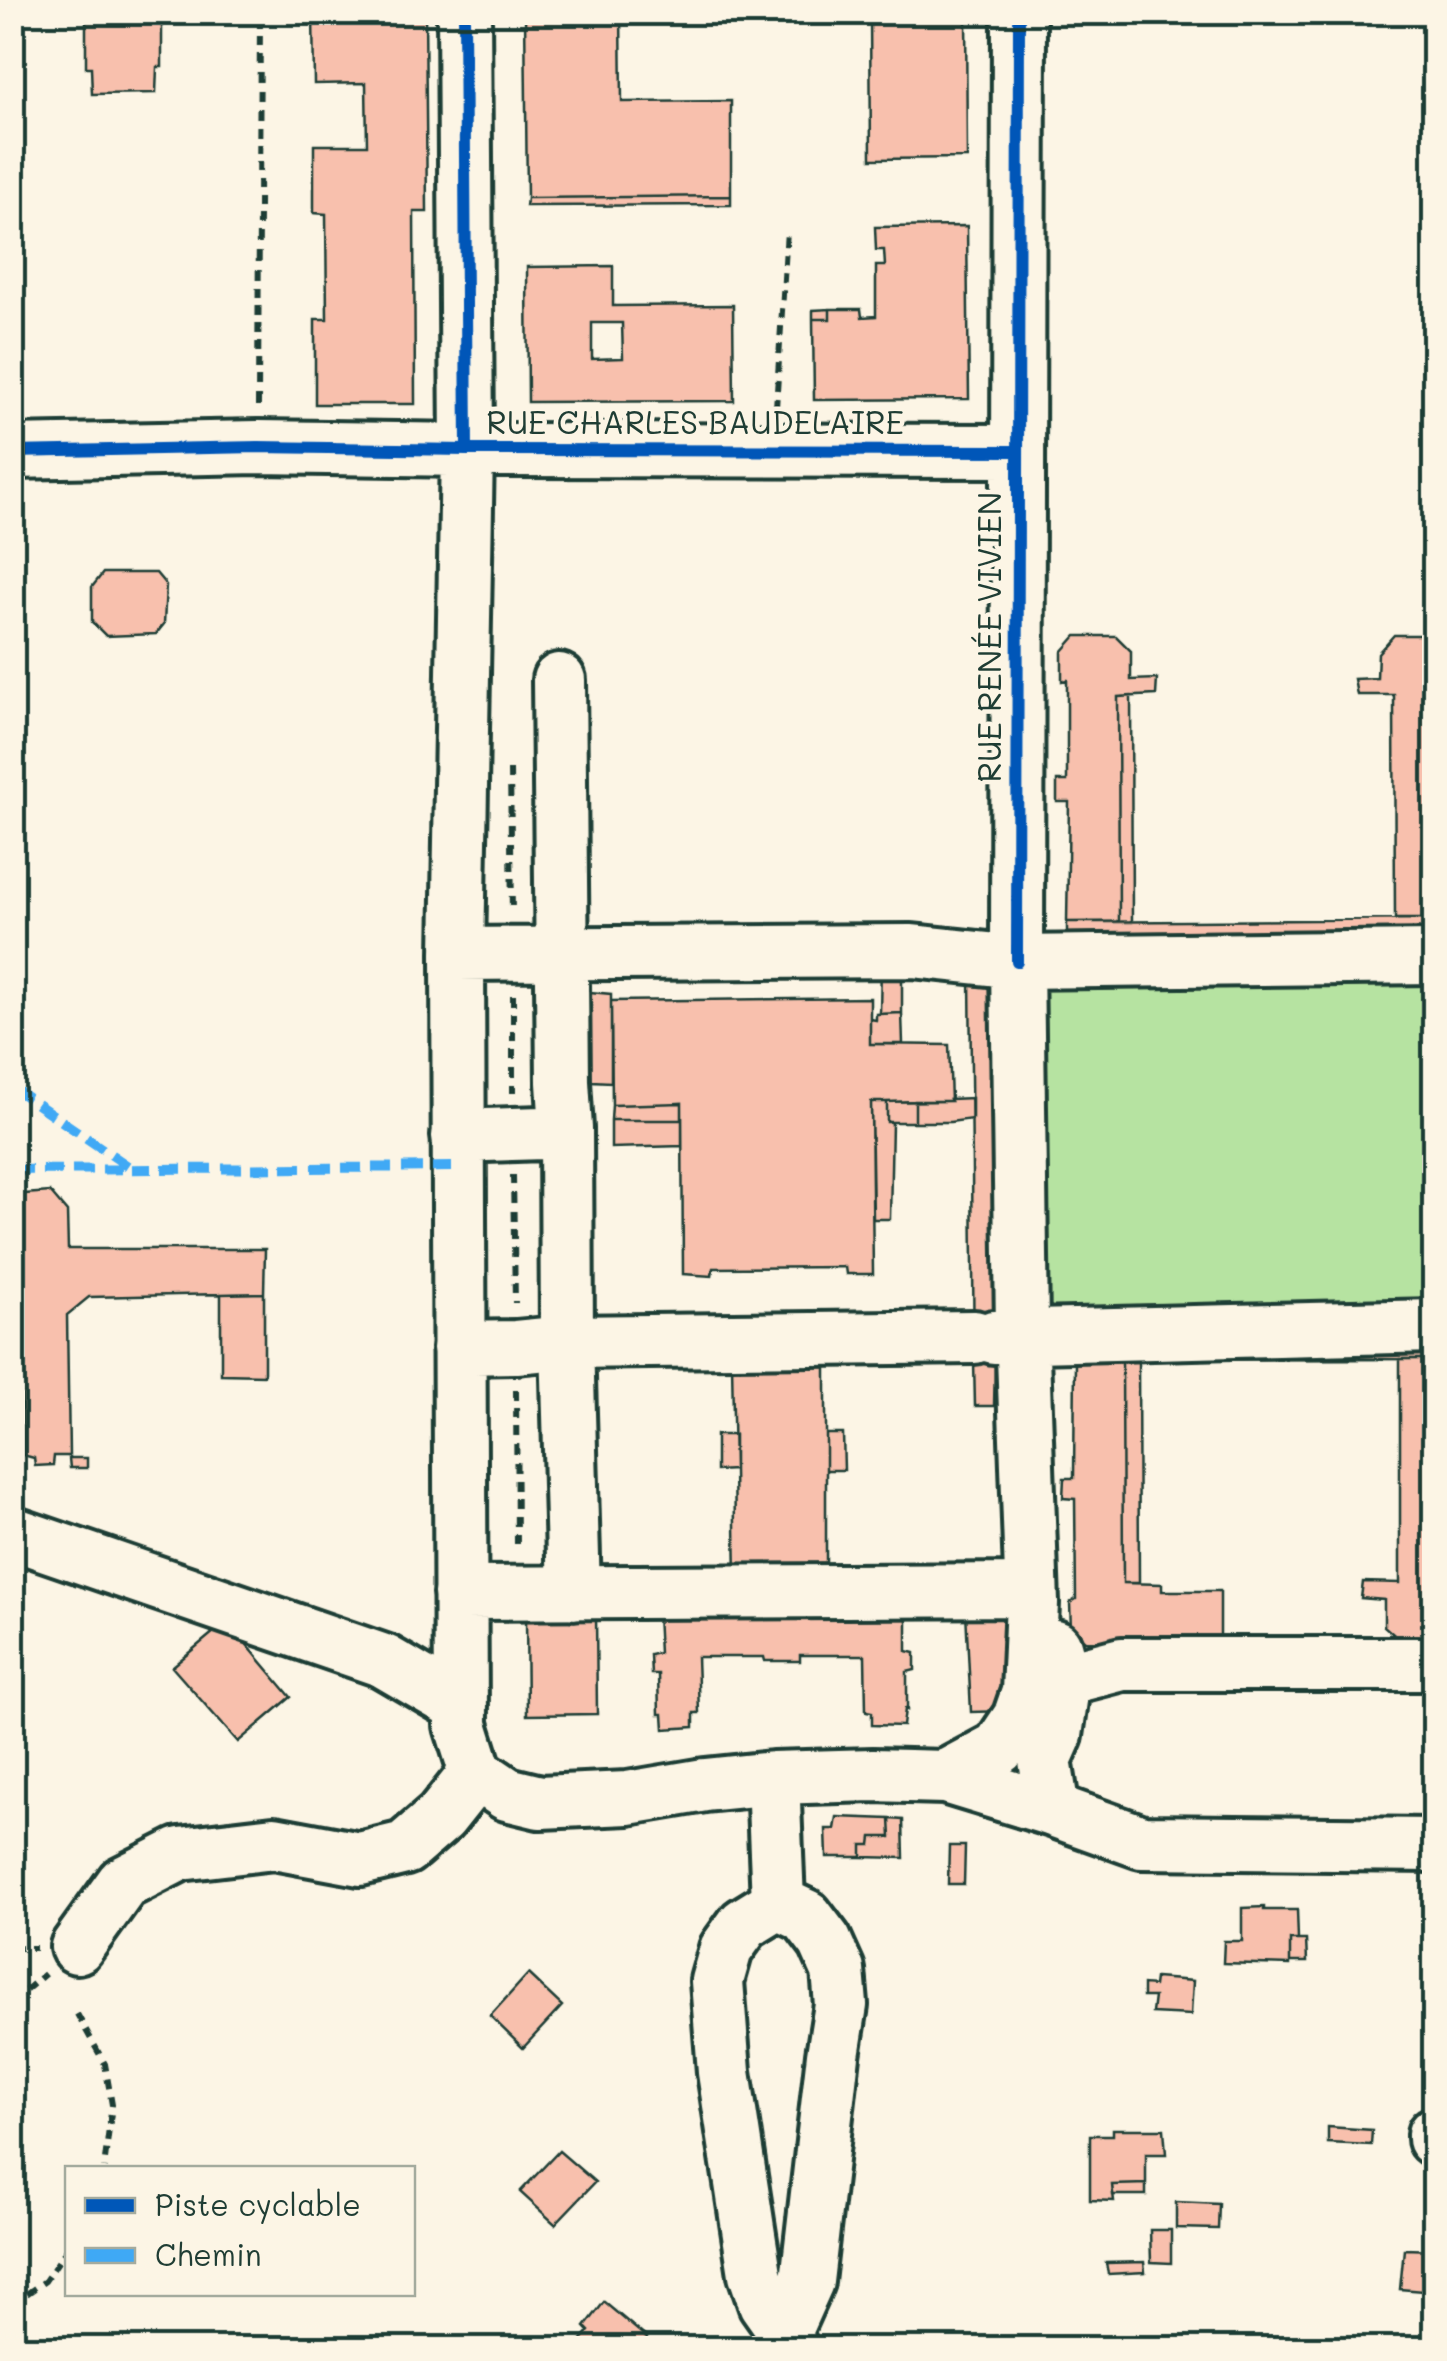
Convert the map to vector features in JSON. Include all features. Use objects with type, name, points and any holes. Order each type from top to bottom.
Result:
[{"type":"street","points":[[464,12],[467,450],[458,954],[460,1593],[461,1725],[476,1773],[507,1794],[540,1802],[628,1798],[773,1778],[944,1777],[1142,1842],[1434,1846]]},
{"type":"street","name":"RUE RENÉE VIVIEN","points":[[944,1777],[999,1748],[1019,1718],[1028,1692],[1031,1596],[997,1337],[1017,962],[1019,12]]},
{"type":"street","name":"RUE CHARLES BAUDELAIRE","points":[[12,452],[258,447],[1017,450]]},
{"type":"street","points":[[559,680],[574,1594]]},
{"type":"street","points":[[458,954],[912,951],[1017,962],[1434,957]]},
{"type":"street","points":[[458,1136],[566,1129]]},
{"type":"street","points":[[460,1348],[516,1348],[567,1342],[1434,1326]]},
{"type":"street","points":[[12,1532],[384,1662],[461,1706]]},
{"type":"street","points":[[460,1593],[1031,1596],[1055,1647],[1064,1679],[1056,1735],[1045,1760],[1053,1810]]},
{"type":"street","points":[[1064,1679],[1122,1664],[1434,1664]]},
{"type":"street","points":[[77,1947],[123,1883],[180,1854],[274,1843],[360,1859],[405,1848],[442,1817],[476,1773]]},
{"type":"street","points":[[773,1778],[778,1903]]},
{"type":"street","points":[[778,1903],[806,1916],[825,1941],[838,1970],[841,2006],[807,2281],[784,2342]]},
{"type":"street","points":[[778,1903],[744,1924],[726,1949],[717,1980],[724,2072],[755,2274],[784,2342]]},
{"type":"path","points":[[258,447],[260,12]]},
{"type":"path","points":[[774,450],[786,230]]},
{"type":"path","points":[[77,2014],[105,2064],[112,2105],[104,2166]]},
{"type":"path","points":[[12,2304],[45,2281],[65,2251]]},
{"type":"green space","points":[[1434,966],[1434,1320],[1043,1329],[1032,968]]},
{"type":"building","points":[[86,12],[162,12],[162,67],[157,67],[156,93],[92,94],[91,67],[86,67]]},
{"type":"building","points":[[313,12],[425,12],[427,212],[414,212],[415,404],[315,404],[315,319],[327,319],[326,214],[314,213],[314,145],[367,145],[366,83],[314,84]]},
{"type":"building","points":[[525,12],[621,12],[622,102],[731,101],[731,196],[527,198]]},
{"type":"building","points":[[870,12],[966,12],[967,158],[871,159]]},
{"type":"building","points":[[731,196],[731,205],[526,206],[527,198]]},
{"type":"building","points":[[967,226],[969,399],[814,400],[813,319],[830,319],[830,309],[861,309],[862,317],[876,316],[876,266],[885,266],[884,250],[876,250],[875,227]]},
{"type":"building","points":[[613,266],[613,306],[733,305],[734,401],[528,402],[527,267]],"holes":[[[592,323],[622,323],[623,358],[592,359]]]},
{"type":"building","points":[[830,309],[830,319],[813,319],[813,310]]},
{"type":"building","points":[[103,573],[156,573],[166,585],[164,624],[156,634],[106,636],[92,622],[92,587]]},
{"type":"building","points":[[1394,635],[1434,638],[1434,919],[1395,919],[1394,695],[1357,695],[1354,679],[1377,678],[1378,653]]},
{"type":"building","points":[[1076,636],[1116,636],[1131,651],[1131,680],[1157,679],[1156,695],[1118,697],[1119,922],[1067,922],[1069,802],[1057,802],[1057,781],[1067,781],[1067,680],[1062,681],[1062,652]]},
{"type":"building","points":[[1131,696],[1132,922],[1119,922],[1118,697]]},
{"type":"building","points":[[1434,919],[1434,938],[1067,941],[1067,922]]},
{"type":"building","points":[[881,963],[902,964],[902,1013],[880,1014]]},
{"type":"building","points":[[970,976],[989,976],[995,1361],[974,1361]]},
{"type":"building","points":[[590,992],[611,994],[611,1082],[591,1081]]},
{"type":"building","points":[[870,998],[870,1044],[949,1045],[951,1101],[871,1102],[873,1274],[846,1274],[845,1267],[713,1268],[712,1276],[683,1274],[682,1103],[612,1105],[611,1001]]},
{"type":"building","points":[[902,1013],[903,1044],[870,1044],[870,1019],[876,1020],[876,1014]]},
{"type":"building","points":[[972,1098],[972,1119],[915,1122],[915,1101]]},
{"type":"building","points":[[915,1101],[915,1122],[887,1122],[887,1102]]},
{"type":"building","points":[[871,1102],[887,1102],[887,1122],[892,1122],[890,1219],[873,1219]]},
{"type":"building","points":[[682,1103],[682,1120],[611,1120],[612,1105]]},
{"type":"building","points":[[611,1120],[682,1120],[682,1146],[611,1148]]},
{"type":"building","points":[[50,1192],[67,1212],[68,1249],[265,1249],[264,1293],[89,1297],[67,1315],[69,1456],[54,1456],[53,1465],[35,1466],[34,1458],[23,1455],[21,1318],[12,1318],[12,1195]]},
{"type":"building","points":[[264,1293],[264,1375],[221,1374],[221,1294]]},
{"type":"building","points":[[1434,1341],[1434,1359],[1075,1360]]},
{"type":"building","points":[[1400,1359],[1434,1359],[1434,1641],[1401,1641],[1384,1626],[1384,1600],[1361,1598],[1363,1582],[1400,1583]]},
{"type":"building","points":[[1075,1360],[1122,1360],[1123,1583],[1162,1584],[1162,1591],[1220,1591],[1220,1643],[1085,1641],[1071,1629],[1070,1603],[1076,1599],[1075,1499],[1063,1498],[1064,1478],[1074,1478]]},
{"type":"building","points":[[1122,1360],[1138,1360],[1139,1583],[1123,1583]]},
{"type":"building","points":[[974,1361],[995,1361],[994,1406],[975,1406]]},
{"type":"building","points":[[732,1362],[826,1362],[826,1576],[736,1578]]},
{"type":"building","points":[[826,1434],[843,1434],[844,1470],[826,1470]]},
{"type":"building","points":[[716,1435],[734,1435],[734,1470],[716,1471]]},
{"type":"building","points":[[69,1458],[87,1458],[87,1468],[70,1468]]},
{"type":"building","points":[[966,1611],[1008,1612],[1008,1711],[971,1712]]},
{"type":"building","points":[[907,1613],[907,1651],[915,1653],[915,1670],[907,1672],[903,1726],[872,1725],[872,1712],[866,1711],[865,1655],[800,1655],[800,1661],[697,1657],[699,1713],[694,1713],[694,1727],[664,1729],[663,1714],[659,1714],[658,1674],[651,1674],[650,1655],[659,1653],[657,1614]]},
{"type":"building","points":[[526,1615],[596,1615],[597,1714],[527,1715]]},
{"type":"building","points":[[227,1621],[291,1697],[238,1742],[172,1667]]},
{"type":"building","points":[[837,1817],[890,1819],[891,1837],[872,1837],[871,1845],[862,1845],[862,1857],[827,1857],[826,1829],[835,1829]]},
{"type":"building","points":[[890,1819],[903,1820],[904,1858],[862,1857],[862,1845],[871,1845],[872,1837],[891,1837]]},
{"type":"building","points":[[949,1846],[965,1846],[964,1884],[948,1884]]},
{"type":"building","points":[[1242,1908],[1297,1910],[1298,1940],[1290,1940],[1290,1965],[1223,1963],[1224,1941],[1242,1941]]},
{"type":"building","points":[[1290,1940],[1306,1940],[1307,1962],[1290,1962]]},
{"type":"building","points":[[528,1974],[562,2006],[523,2048],[490,2016]]},
{"type":"building","points":[[1155,1978],[1193,1981],[1191,2015],[1152,2013],[1154,1997],[1143,1997],[1143,1985],[1154,1986]]},
{"type":"building","points":[[1328,2127],[1372,2130],[1371,2145],[1328,2143]]},
{"type":"building","points":[[1113,2129],[1164,2129],[1166,2154],[1146,2154],[1146,2184],[1112,2185],[1114,2201],[1090,2200],[1090,2135],[1113,2135]]},
{"type":"building","points":[[559,2151],[595,2182],[555,2224],[520,2192]]},
{"type":"building","points":[[1146,2184],[1146,2195],[1113,2195],[1112,2185]]},
{"type":"building","points":[[1176,2202],[1219,2204],[1218,2229],[1176,2228]]},
{"type":"building","points":[[1150,2230],[1171,2230],[1171,2263],[1151,2262]]},
{"type":"building","points":[[1404,2249],[1434,2250],[1434,2292],[1400,2289]]},
{"type":"building","points":[[1144,2262],[1145,2272],[1108,2274],[1106,2263]]},
{"type":"building","points":[[604,2302],[647,2338],[638,2348],[576,2347]]},
{"type":"marked path","points":[[12,1087],[132,1169]]},
{"type":"marked path","points":[[12,1170],[458,1167]]},
{"type":"cycle path","points":[[464,12],[467,450]]},
{"type":"cycle path","points":[[1017,962],[1019,12]]},
{"type":"cycle path","points":[[12,452],[258,447],[1017,451]]}]
